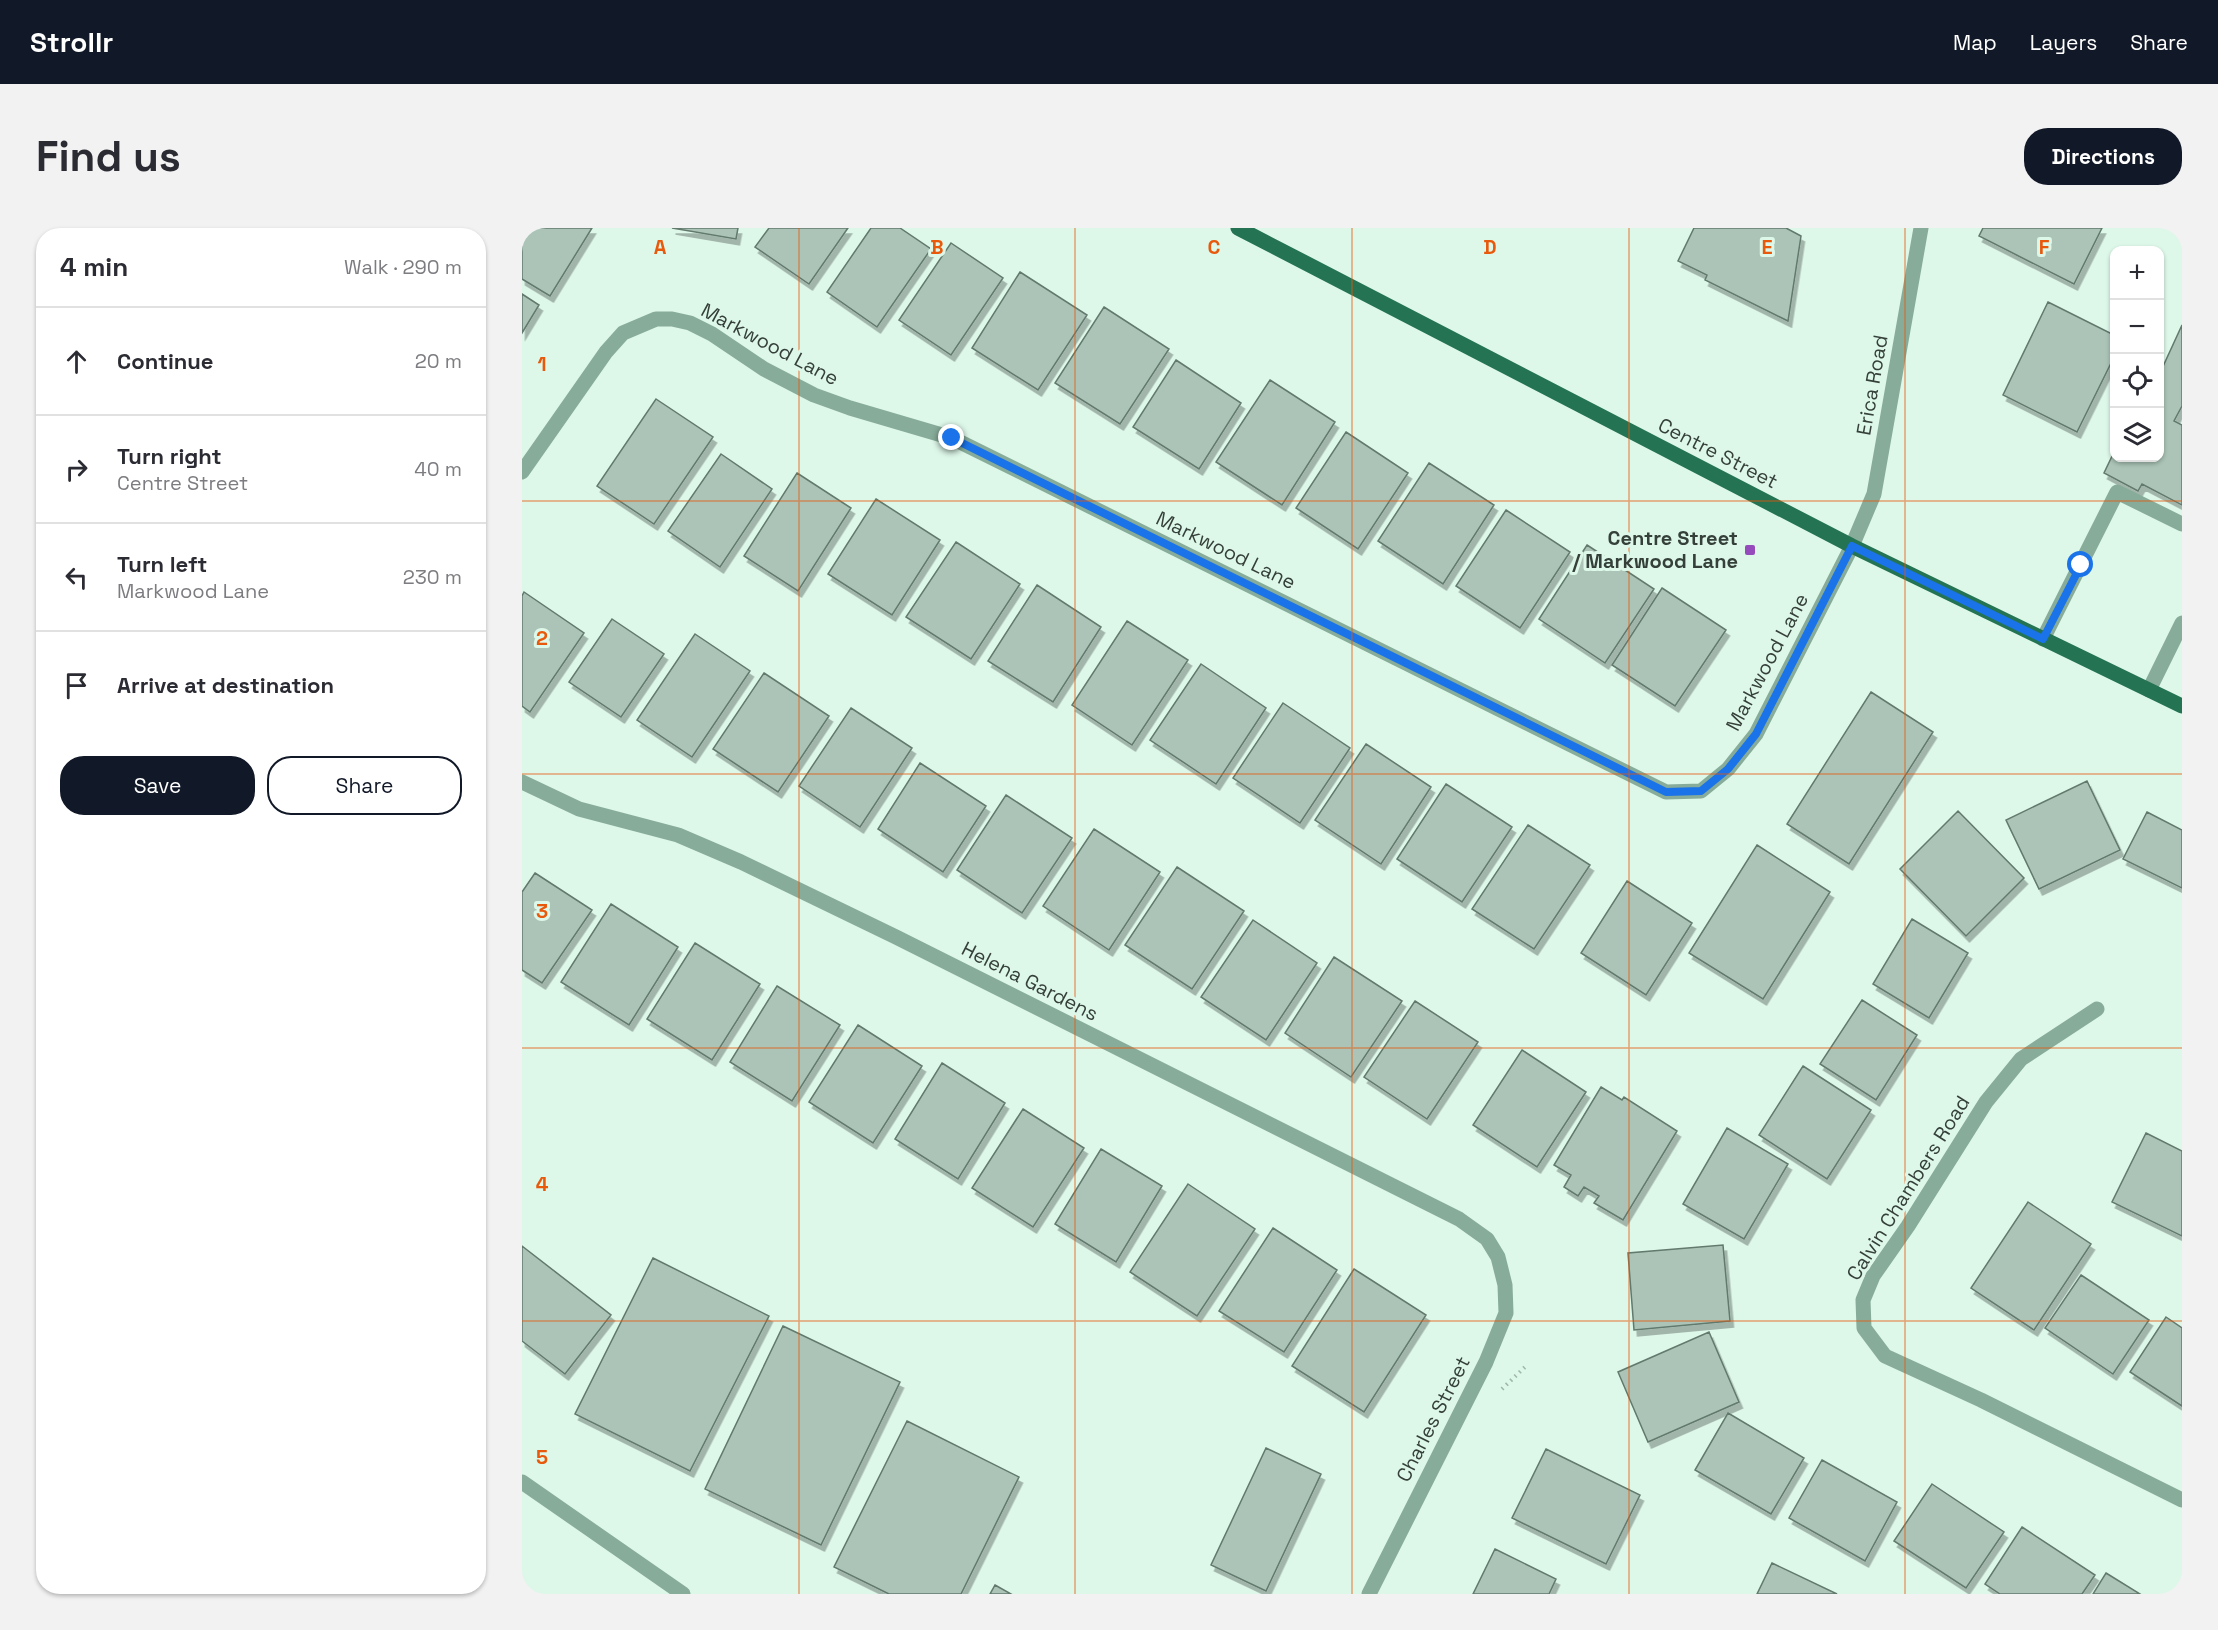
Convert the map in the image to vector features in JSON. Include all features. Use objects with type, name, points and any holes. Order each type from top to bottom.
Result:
[{"type":"main road","name":"Centre Street","points":[[1238,228],[1852,546],[2182,706]]},
{"type":"street","name":"Erica Road","points":[[1852,546],[1874,494],[1921,228]]},
{"type":"street","name":"Markwood Lane","points":[[522,472],[606,352],[623,333],[656,319],[690,322],[764,369],[814,395],[952,438],[1666,792],[1701,791],[1728,769],[1756,734],[1852,546]]},
{"type":"street","points":[[2043,639],[2117,492],[2182,524]]},
{"type":"street","points":[[2149,690],[2182,623]]},
{"type":"street","name":"Helena Gardens","points":[[522,782],[579,809],[678,836],[741,862],[896,937],[1459,1219],[1487,1239],[1498,1257]]},
{"type":"street","name":"Calvin Chambers Road","points":[[2097,1009],[2020,1059],[1986,1102],[1908,1226],[1873,1276],[1863,1300],[1864,1328],[1885,1356],[1981,1400],[2182,1500]]},
{"type":"street","name":"Charles Street","points":[[1369,1594],[1486,1362],[1506,1313],[1505,1285],[1498,1257]]},
{"type":"street","points":[[522,1482],[683,1594]]},
{"type":"building","points":[[522,228],[592,228],[550,296],[522,279]]},
{"type":"building","points":[[672,228],[738,228],[736,239]]},
{"type":"building","points":[[769,228],[848,228],[809,284],[755,247]]},
{"type":"building","points":[[871,228],[900,228],[931,249],[877,327],[827,292]]},
{"type":"building","points":[[1694,228],[1786,228],[1801,236],[1788,321],[1705,280],[1707,275],[1678,261]]},
{"type":"building","points":[[1983,228],[2102,228],[2074,284],[1979,236]]},
{"type":"building","points":[[951,243],[1003,278],[951,355],[899,320]]},
{"type":"building","points":[[1020,272],[1087,315],[1038,390],[972,348]]},
{"type":"building","points":[[522,294],[539,305],[522,333]]},
{"type":"building","points":[[2048,302],[2110,333],[2110,365],[2077,432],[2003,395]]},
{"type":"building","points":[[1104,307],[1169,349],[1120,424],[1055,383]]},
{"type":"building","points":[[2182,325],[2182,406],[2174,421],[2182,425],[2182,505],[2142,484],[2138,491],[2104,473],[2110,460],[2164,462],[2164,364]]},
{"type":"building","points":[[1176,360],[1241,403],[1199,469],[1133,427]]},
{"type":"building","points":[[1270,380],[1335,422],[1282,505],[1216,462]]},
{"type":"building","points":[[656,399],[713,437],[654,524],[597,486]]},
{"type":"building","points":[[1346,432],[1408,473],[1358,549],[1296,508]]},
{"type":"building","points":[[721,454],[772,489],[720,567],[668,531]]},
{"type":"building","points":[[1429,463],[1494,505],[1443,584],[1378,541]]},
{"type":"building","points":[[797,473],[851,508],[798,591],[744,556]]},
{"type":"building","points":[[876,499],[940,540],[892,615],[828,574]]},
{"type":"building","points":[[1506,510],[1570,552],[1520,628],[1456,586]]},
{"type":"building","points":[[956,542],[1020,584],[971,659],[906,617]]},
{"type":"building","points":[[1587,545],[1654,589],[1605,663],[1539,619]]},
{"type":"building","points":[[1037,585],[1101,627],[1053,702],[988,661]]},
{"type":"building","points":[[1662,588],[1726,630],[1675,706],[1612,665]]},
{"type":"building","points":[[524,592],[584,633],[530,712],[522,706],[522,596]]},
{"type":"building","points":[[612,619],[664,654],[621,717],[569,682]]},
{"type":"building","points":[[1127,621],[1188,660],[1132,745],[1072,705]]},
{"type":"building","points":[[695,634],[750,671],[692,757],[637,720]]},
{"type":"building","points":[[1201,664],[1266,708],[1216,784],[1150,740]]},
{"type":"building","points":[[764,673],[829,716],[778,792],[713,749]]},
{"type":"building","points":[[1871,692],[1933,732],[1849,864],[1787,824]]},
{"type":"building","points":[[1283,703],[1350,748],[1300,823],[1233,778]]},
{"type":"building","points":[[851,708],[912,748],[860,827],[799,786]]},
{"type":"building","points":[[1366,744],[1431,787],[1381,864],[1315,820]]},
{"type":"building","points":[[920,763],[986,806],[943,872],[878,829]]},
{"type":"building","points":[[2087,781],[2120,850],[2039,889],[2006,820]]},
{"type":"building","points":[[1446,784],[1512,827],[1462,902],[1397,859]]},
{"type":"building","points":[[1006,795],[1072,838],[1022,913],[957,870]]},
{"type":"building","points":[[1958,811],[2024,878],[1966,936],[1900,869]]},
{"type":"building","points":[[2147,812],[2182,830],[2182,888],[2123,859]]},
{"type":"building","points":[[1528,825],[1590,865],[1534,949],[1472,909]]},
{"type":"building","points":[[1094,829],[1160,872],[1109,950],[1043,906]]},
{"type":"building","points":[[1757,845],[1830,892],[1763,999],[1689,953]]},
{"type":"building","points":[[1177,867],[1244,911],[1192,989],[1125,945]]},
{"type":"building","points":[[535,873],[592,910],[542,983],[522,970],[522,892]]},
{"type":"building","points":[[1627,881],[1692,923],[1646,995],[1581,953]]},
{"type":"building","points":[[611,904],[678,947],[629,1025],[561,982]]},
{"type":"building","points":[[1912,919],[1968,953],[1929,1018],[1873,984]]},
{"type":"building","points":[[1253,920],[1317,963],[1266,1040],[1201,997]]},
{"type":"building","points":[[695,943],[760,984],[712,1060],[647,1019]]},
{"type":"building","points":[[1334,957],[1402,1001],[1351,1077],[1285,1033]]},
{"type":"building","points":[[777,986],[840,1025],[792,1101],[730,1062]]},
{"type":"building","points":[[1862,1000],[1917,1035],[1876,1100],[1820,1064]]},
{"type":"building","points":[[1415,1001],[1478,1042],[1427,1119],[1364,1077]]},
{"type":"building","points":[[858,1025],[922,1066],[873,1143],[809,1102]]},
{"type":"building","points":[[1522,1050],[1586,1092],[1537,1167],[1473,1125]]},
{"type":"building","points":[[942,1063],[1005,1103],[958,1179],[895,1139]]},
{"type":"building","points":[[1803,1066],[1871,1110],[1827,1179],[1759,1135]]},
{"type":"building","points":[[1601,1087],[1622,1100],[1624,1097],[1677,1131],[1623,1220],[1594,1203],[1599,1196],[1584,1187],[1578,1196],[1564,1187],[1571,1175],[1554,1165]]},
{"type":"building","points":[[1023,1109],[1084,1148],[1033,1227],[972,1188]]},
{"type":"building","points":[[1727,1128],[1788,1164],[1744,1239],[1683,1204]]},
{"type":"building","points":[[2146,1133],[2182,1151],[2182,1236],[2112,1202]]},
{"type":"building","points":[[1101,1149],[1162,1186],[1116,1262],[1055,1224]]},
{"type":"building","points":[[1188,1184],[1255,1229],[1197,1316],[1130,1272]]},
{"type":"building","points":[[2028,1202],[2091,1244],[2034,1330],[1971,1288]]},
{"type":"building","points":[[1273,1228],[1337,1270],[1284,1352],[1219,1311]]},
{"type":"building","points":[[1723,1245],[1730,1321],[1634,1330],[1628,1253]]},
{"type":"building","points":[[522,1246],[611,1315],[565,1374],[522,1341]]},
{"type":"building","points":[[653,1258],[769,1316],[690,1471],[575,1414]]},
{"type":"building","points":[[1354,1269],[1426,1315],[1364,1412],[1292,1366]]},
{"type":"building","points":[[2081,1275],[2149,1320],[2113,1374],[2045,1328]]},
{"type":"building","points":[[2166,1317],[2182,1328],[2182,1406],[2130,1372]]},
{"type":"building","points":[[783,1326],[900,1382],[821,1545],[705,1489]]},
{"type":"building","points":[[1709,1332],[1739,1402],[1648,1442],[1618,1372]]},
{"type":"building","points":[[1728,1413],[1804,1458],[1771,1514],[1695,1470]]},
{"type":"building","points":[[907,1421],[1019,1477],[961,1594],[889,1594],[834,1567]]},
{"type":"building","points":[[1266,1448],[1321,1474],[1266,1591],[1211,1565]]},
{"type":"building","points":[[1546,1449],[1640,1495],[1606,1564],[1512,1518]]},
{"type":"building","points":[[1822,1460],[1897,1502],[1865,1561],[1789,1518]]},
{"type":"building","points":[[1932,1484],[2004,1532],[1966,1588],[1894,1541]]},
{"type":"building","points":[[2022,1527],[2095,1575],[2082,1594],[2000,1594],[1985,1584]]},
{"type":"building","points":[[1495,1549],[1556,1579],[1549,1594],[1473,1594]]},
{"type":"building","points":[[1772,1563],[1837,1594],[1757,1594]]},
{"type":"building","points":[[2106,1573],[2140,1594],[2093,1594]]},
{"type":"building","points":[[995,1585],[1011,1594],[990,1594]]},
{"type":"place","name":"Centre Street / Markwood Lane","points":[[1750,550]]},
{"type":"route","points":[[952,438],[1666,792],[1701,791],[1728,769],[1756,734],[1852,546],[2043,639],[2081,565]]}]
